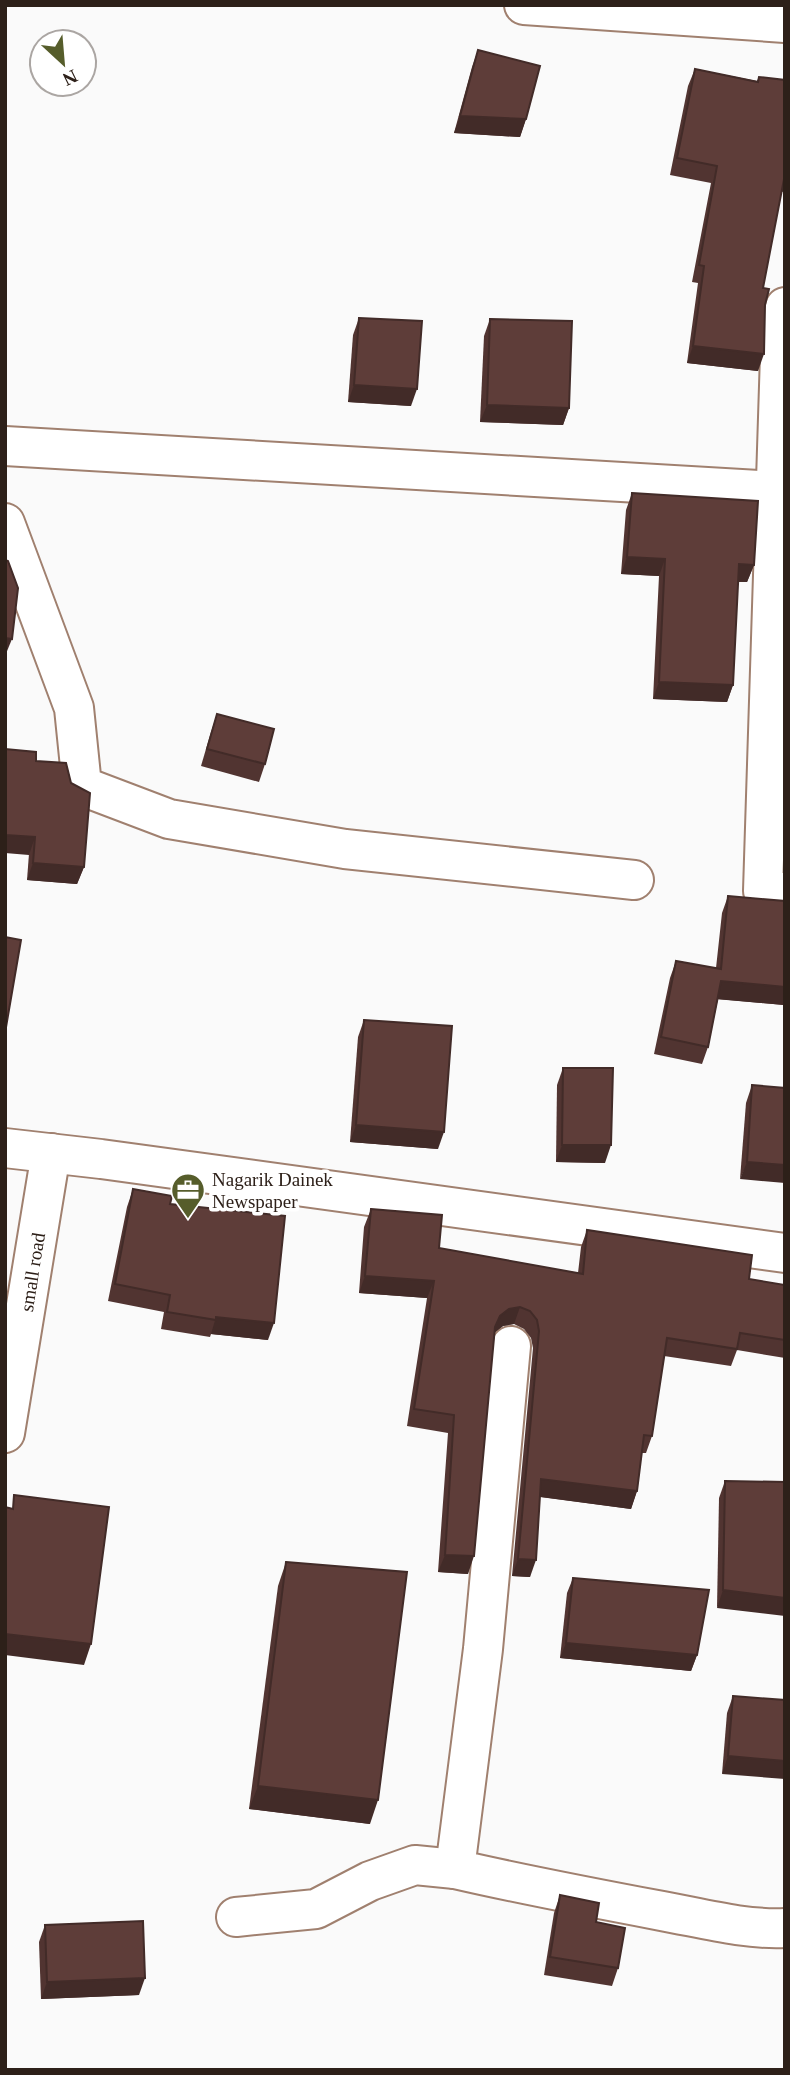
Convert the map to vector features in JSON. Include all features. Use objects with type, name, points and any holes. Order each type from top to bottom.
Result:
[{"type":"street","points":[[524,5],[785,23]]},
{"type":"street","points":[[785,307],[781,323],[763,891],[785,892]]},
{"type":"street","points":[[5,446],[776,491]]},
{"type":"street","points":[[5,523],[74,708],[82,786],[169,819],[345,849],[634,880]]},
{"type":"street","points":[[5,1148],[785,1253]]},
{"type":"street","name":"small road","points":[[5,1433],[51,1153]]},
{"type":"street","points":[[455,1869],[483,1649],[511,1346]]},
{"type":"street","points":[[236,1917],[316,1909],[370,1881],[415,1865],[455,1869],[684,1915],[768,1928],[785,1928]]},
{"type":"building","points":[[478,50],[540,66],[526,119],[460,116]]},
{"type":"building","points":[[695,69],[758,82],[759,77],[785,80],[785,174],[763,288],[769,289],[765,305],[764,354],[693,346],[704,266],[699,265],[717,166],[677,158]]},
{"type":"building","points":[[359,318],[422,321],[417,389],[354,385]]},
{"type":"building","points":[[490,319],[572,321],[569,408],[487,405]]},
{"type":"building","points":[[632,493],[758,501],[754,565],[739,564],[733,685],[659,682],[665,559],[627,557]]},
{"type":"building","points":[[5,560],[8,561],[18,588],[12,639],[5,638]]},
{"type":"building","points":[[217,714],[274,729],[265,764],[207,749]]},
{"type":"building","points":[[5,749],[36,752],[36,761],[66,763],[71,783],[90,793],[84,867],[33,863],[35,837],[5,835]]},
{"type":"building","points":[[728,896],[785,901],[785,987],[721,981],[708,1047],[661,1037],[676,961],[721,969]]},
{"type":"building","points":[[5,937],[21,940],[5,1033]]},
{"type":"building","points":[[364,1020],[452,1026],[444,1132],[356,1125]]},
{"type":"building","points":[[563,1068],[613,1068],[611,1145],[562,1145]]},
{"type":"building","points":[[752,1085],[785,1088],[785,1165],[747,1162]]},
{"type":"building","points":[[133,1189],[172,1196],[170,1204],[285,1216],[274,1323],[216,1317],[216,1320],[167,1312],[170,1295],[115,1284]]},
{"type":"building","points":[[371,1209],[442,1215],[439,1248],[583,1274],[587,1230],[752,1255],[749,1279],[785,1285],[785,1340],[740,1333],[737,1349],[667,1338],[652,1436],[644,1435],[637,1491],[541,1479],[536,1560],[518,1559],[539,1331],[537,1320],[530,1311],[520,1307],[509,1309],[500,1316],[495,1327],[474,1556],[445,1555],[454,1415],[414,1409],[434,1281],[365,1276]]},
{"type":"building","points":[[725,1481],[785,1482],[785,1598],[723,1590]]},
{"type":"building","points":[[14,1495],[109,1507],[91,1644],[5,1634],[5,1507],[13,1509]]},
{"type":"building","points":[[286,1562],[407,1572],[378,1800],[258,1786]]},
{"type":"building","points":[[573,1578],[709,1590],[697,1655],[566,1643]]},
{"type":"building","points":[[733,1696],[785,1700],[785,1761],[728,1756]]},
{"type":"building","points":[[560,1895],[599,1903],[596,1922],[625,1928],[618,1968],[550,1957]]},
{"type":"building","points":[[143,1921],[145,1978],[47,1982],[45,1925]]},
{"type":"place","name":"Nagarik Dainek Newspaper","points":[[188,1220]]}]
